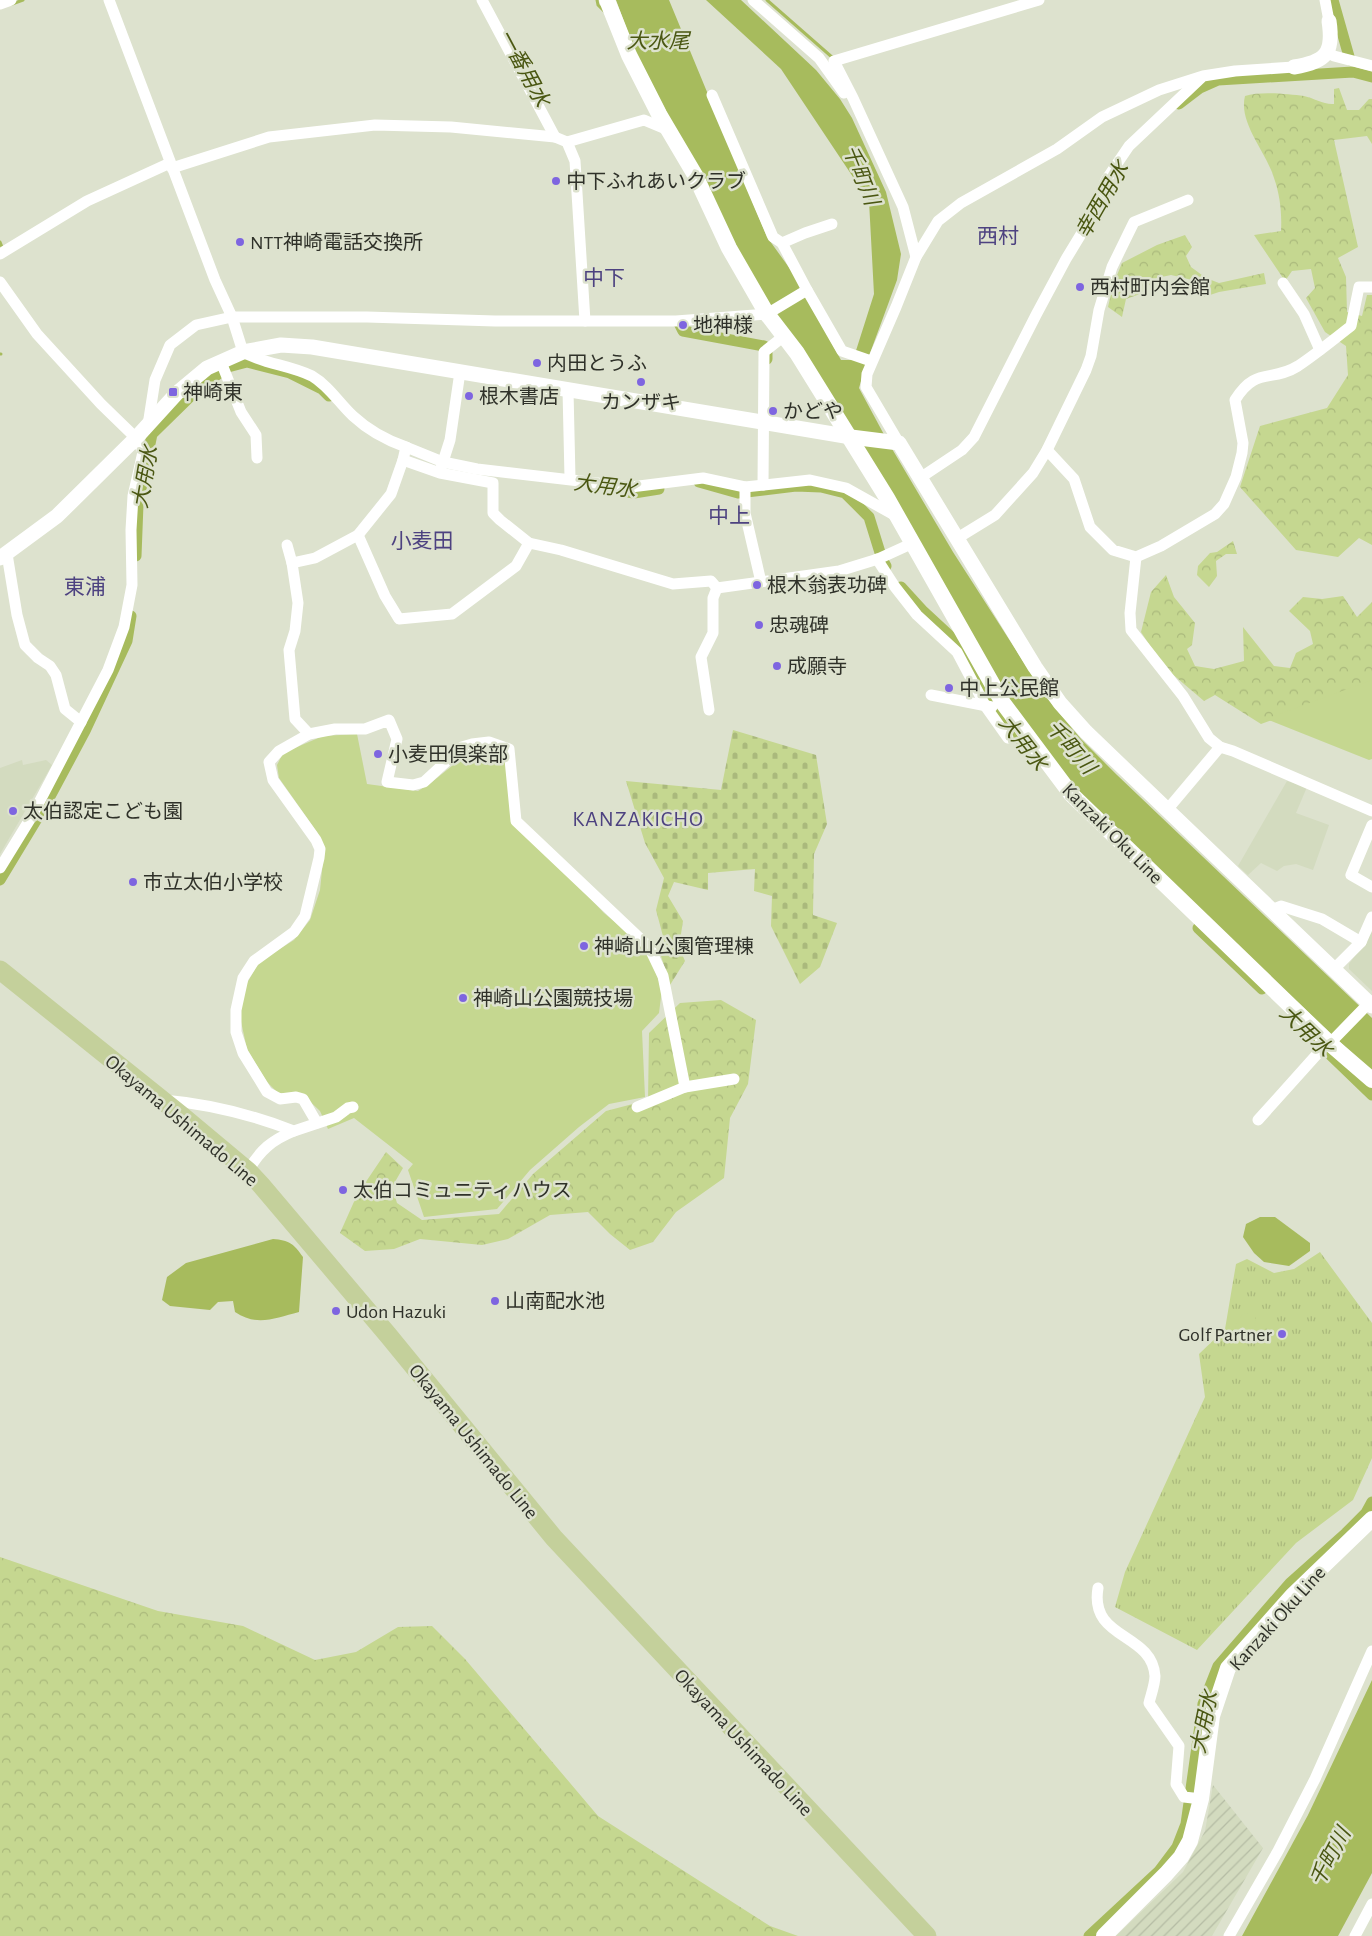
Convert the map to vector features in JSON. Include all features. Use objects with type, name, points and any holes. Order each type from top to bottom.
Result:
[{"type":"main road","name":"Kanzaki Oku Line","points":[[607,0],[630,55],[668,130],[695,175],[729,248],[784,336],[854,438],[913,543],[994,705],[1071,794],[1327,1044],[1372,1080]]},
{"type":"main road","name":"Okayama Ushimado Line","points":[[0,970],[248,1171],[261,1184],[554,1538],[927,1936]]},
{"type":"main road","name":"Kanzaki Oku Line","points":[[1104,1936],[1181,1858],[1190,1841],[1201,1799],[1212,1716],[1228,1668],[1292,1596],[1372,1519]]},
{"type":"street","points":[[0,4],[12,0]]},
{"type":"street","points":[[109,0],[152,112],[169,165],[215,280],[232,317],[243,352],[256,359],[312,376],[330,389],[353,416],[383,439],[404,453],[442,468],[494,476],[570,478],[631,487],[703,478],[745,491],[763,485],[802,480],[846,488],[899,518]]},
{"type":"street","points":[[482,0],[555,137]]},
{"type":"street","points":[[753,0],[819,58],[863,118]]},
{"type":"street","points":[[916,257],[904,207],[863,118],[834,61],[1038,0]]},
{"type":"street","points":[[1258,1120],[1327,1044],[1368,1005],[1334,969],[1086,732],[1060,703],[1035,667],[920,478],[894,443],[866,386],[870,360],[896,307],[916,257],[938,221],[961,203],[1057,149],[1102,117],[1159,90],[1203,76],[1235,71],[1294,67],[1314,62],[1327,52],[1332,40],[1325,0]]},
{"type":"street","points":[[1327,52],[1334,56],[1372,66]]},
{"type":"street","points":[[920,478],[962,450],[974,437],[1066,259],[1086,226],[1106,180],[1129,146],[1203,76]]},
{"type":"street","points":[[712,95],[773,237],[782,243],[805,291],[842,351],[870,360]]},
{"type":"street","points":[[0,254],[86,201],[169,165],[269,137],[376,125],[451,127],[555,137],[567,142],[644,120],[668,130]]},
{"type":"street","points":[[567,142],[575,161],[585,319]]},
{"type":"street","points":[[956,539],[995,515],[1033,473],[1047,450],[1086,370],[1112,267],[1134,222],[1188,200]]},
{"type":"street","points":[[782,243],[832,224]]},
{"type":"street","points":[[0,282],[37,334],[101,404],[136,438],[143,452],[133,496],[131,530],[132,585],[124,627],[108,670],[32,816],[0,868]]},
{"type":"street","points":[[1283,283],[1304,314],[1320,350]]},
{"type":"street","points":[[1047,450],[1074,479],[1090,527],[1112,550],[1136,557],[1161,546],[1216,514],[1224,504],[1236,477],[1242,453],[1243,443],[1235,400],[1245,385],[1252,380],[1296,367],[1320,350],[1351,326],[1359,287],[1372,287]]},
{"type":"street","points":[[148,425],[156,380],[170,345],[196,325],[232,317],[287,316],[495,322],[585,319],[676,321],[769,312],[805,291]]},
{"type":"street","points":[[763,485],[764,352],[784,336]]},
{"type":"street","points":[[81,722],[66,709],[56,675],[50,666],[38,658],[25,645],[3,556],[57,516],[136,438],[177,393],[207,368],[223,368],[243,352],[281,345],[312,347],[854,438],[894,443]]},
{"type":"street","points":[[223,368],[241,412],[256,435],[257,458]]},
{"type":"street","points":[[442,468],[450,440],[460,372]]},
{"type":"street","points":[[568,390],[570,478]]},
{"type":"street","points":[[292,563],[315,558],[358,535],[391,494],[404,453]]},
{"type":"street","points":[[494,476],[493,513],[529,543],[561,550],[673,584],[711,581],[717,588]]},
{"type":"street","points":[[745,491],[745,513],[761,582]]},
{"type":"street","points":[[358,535],[385,596],[399,618],[452,614],[516,566],[529,543]]},
{"type":"street","points":[[717,588],[839,570],[877,559],[913,543]]},
{"type":"street","points":[[287,545],[292,563],[298,603],[295,631],[289,650],[295,720],[309,734]]},
{"type":"street","points":[[1136,557],[1130,613],[1132,630],[1183,696],[1209,738],[1220,747],[1372,811]]},
{"type":"street","points":[[877,559],[895,587],[917,615],[958,652],[994,705],[1008,738]]},
{"type":"street","points":[[709,710],[701,657],[713,633],[713,598],[717,588]]},
{"type":"street","points":[[931,695],[994,705]]},
{"type":"street","points":[[317,1123],[303,1099],[296,1097],[280,1099],[268,1092],[243,1053],[236,1032],[236,1010],[243,978],[254,961],[294,932],[305,916],[320,849],[274,780],[269,762],[279,751],[309,734],[335,729],[365,729],[389,720],[397,740],[387,782],[413,785],[424,782],[462,748],[489,742],[509,749],[516,822],[649,947],[663,976],[685,1087]]},
{"type":"street","points":[[1166,810],[1220,747]]},
{"type":"street","points":[[1372,825],[1351,875],[1372,888]]},
{"type":"street","points":[[1271,910],[1281,906],[1322,920],[1361,942]]},
{"type":"street","points":[[1334,969],[1361,942],[1372,917]]},
{"type":"street","points":[[637,1107],[685,1087],[734,1079]]},
{"type":"street","points":[[161,1100],[197,1103],[272,1123],[294,1131]]},
{"type":"street","points":[[248,1171],[257,1156],[277,1138],[336,1116],[353,1107]]},
{"type":"street","points":[[1098,1588],[1096,1600],[1098,1611],[1107,1624],[1139,1646],[1150,1661],[1155,1677],[1149,1703],[1179,1746],[1176,1784],[1184,1796],[1201,1799]]},
{"type":"street","points":[[1229,1936],[1278,1850],[1315,1779],[1372,1651]]},
{"type":"street","points":[[1355,1936],[1372,1904]]},
{"type":"shaded area","name":"太伯認定こども園","points":[[22,760],[23,765],[46,760],[52,765],[0,854],[0,768]]},
{"type":"shaded area","points":[[1287,781],[1307,787],[1296,813],[1329,825],[1313,870],[1296,864],[1284,866],[1277,871],[1261,863],[1248,875],[1238,866]]},
{"type":"shaded area","points":[[1372,932],[1372,991],[1349,969],[1349,964]]},
{"type":"shaded area","points":[[1213,1785],[1263,1848],[1212,1936],[1116,1936],[1183,1872],[1205,1831]]},
{"type":"green space","points":[[1339,88],[1347,110],[1359,110],[1369,99],[1372,99],[1372,144],[1367,136],[1334,140],[1358,247],[1338,258],[1346,277],[1347,312],[1362,316],[1367,295],[1372,295],[1372,545],[1359,538],[1338,557],[1296,550],[1240,487],[1260,426],[1327,408],[1348,375],[1346,346],[1325,332],[1306,298],[1315,288],[1311,269],[1292,271],[1285,281],[1254,235],[1281,231],[1281,211],[1274,178],[1249,127],[1244,106],[1245,96],[1266,93],[1290,94],[1334,104],[1334,89]]},
{"type":"green space","points":[[1185,235],[1192,247],[1186,256],[1191,267],[1206,278],[1219,283],[1264,273],[1266,284],[1219,292],[1204,297],[1192,280],[1171,275],[1157,278],[1140,294],[1126,299],[1122,317],[1108,307],[1113,285],[1122,263],[1157,245]]},
{"type":"green space","points":[[1233,541],[1237,554],[1226,554],[1216,561],[1217,576],[1209,587],[1197,575],[1198,566],[1210,553],[1217,552]]},
{"type":"green space","points":[[1166,575],[1174,597],[1195,623],[1192,645],[1187,649],[1195,666],[1214,669],[1244,661],[1243,627],[1274,666],[1290,668],[1296,653],[1313,644],[1310,631],[1289,611],[1303,597],[1322,599],[1343,596],[1357,617],[1372,602],[1372,681],[1331,699],[1261,724],[1215,695],[1204,701],[1164,667],[1141,632],[1151,592]]},
{"type":"green space","points":[[1372,680],[1372,759],[1369,760],[1266,719]]},
{"type":"green space","points":[[733,730],[816,755],[827,824],[814,854],[813,915],[837,923],[820,967],[800,984],[771,926],[772,896],[754,891],[755,869],[708,873],[708,890],[674,882],[668,896],[683,921],[679,947],[685,961],[670,985],[661,956],[664,940],[656,910],[664,878],[645,843],[626,781],[721,790]]},
{"type":"green space","points":[[357,734],[367,784],[418,791],[473,749],[498,751],[505,759],[513,823],[562,869],[604,913],[632,936],[650,958],[662,989],[659,1013],[642,1031],[645,1097],[609,1104],[579,1127],[530,1170],[497,1209],[424,1217],[408,1170],[413,1164],[354,1118],[328,1129],[320,1111],[301,1093],[278,1093],[267,1082],[247,1049],[240,1017],[242,992],[259,962],[294,940],[310,920],[320,890],[324,851],[317,832],[279,778],[277,765],[283,753],[323,736]]},
{"type":"green space","points":[[721,1000],[756,1020],[748,1084],[730,1118],[724,1178],[676,1212],[653,1242],[630,1250],[610,1234],[588,1212],[550,1215],[508,1239],[482,1245],[420,1239],[394,1249],[365,1251],[340,1233],[357,1195],[386,1152],[403,1168],[392,1187],[397,1203],[422,1220],[499,1214],[533,1174],[606,1111],[648,1100],[649,1033],[680,1003]]},
{"type":"green space","points":[[1320,1252],[1372,1323],[1372,1458],[1353,1500],[1296,1543],[1197,1650],[1115,1607],[1125,1572],[1205,1397],[1199,1354],[1225,1329],[1236,1264],[1247,1259],[1274,1273],[1294,1269]]},
{"type":"green space","points":[[1251,1313],[1255,1317],[1253,1328],[1236,1336],[1233,1333],[1239,1319],[1243,1314]]},
{"type":"green space","points":[[0,1557],[158,1611],[243,1626],[315,1660],[356,1652],[398,1627],[432,1626],[465,1659],[598,1816],[770,1926],[798,1936],[0,1936]]},
{"type":"water","points":[[616,0],[669,0],[767,237],[793,273],[841,360],[853,360],[874,294],[869,201],[781,69],[706,0],[741,0],[816,70],[840,99],[852,118],[886,192],[901,254],[897,280],[859,388],[888,442],[953,552],[1046,697],[1081,739],[1372,1018],[1372,1072],[1078,796],[1012,706],[760,293],[635,51]]},
{"type":"water","points":[[1260,1217],[1275,1217],[1310,1243],[1310,1251],[1289,1266],[1264,1262],[1254,1253],[1243,1237],[1246,1224]]},
{"type":"water","points":[[273,1239],[283,1240],[291,1244],[303,1257],[299,1312],[274,1319],[259,1320],[243,1317],[235,1312],[233,1301],[218,1302],[210,1310],[170,1306],[162,1300],[167,1277],[186,1263]]},
{"type":"water","name":"千町川","points":[[1372,1680],[1372,1873],[1338,1936],[1242,1936],[1308,1815]]},
{"type":"waterway","points":[[12,4],[23,0]]},
{"type":"waterway","points":[[597,0],[598,5],[604,11]]},
{"type":"waterway","points":[[767,0],[833,58]]},
{"type":"waterway","points":[[1333,0],[1350,60]]},
{"type":"waterway","name":"幸西用水","points":[[1179,104],[1200,88],[1218,80],[1353,72],[1372,77]]},
{"type":"waterway","points":[[0,242],[1,248]]},
{"type":"waterway","points":[[679,323],[683,331],[764,346],[767,359]]},
{"type":"waterway","name":"大用水","points":[[136,556],[138,504],[152,434],[200,387],[228,367],[247,362],[290,373],[322,389],[329,396]]},
{"type":"waterway","name":"大用水","points":[[699,482],[738,493],[796,486],[821,487],[845,493],[869,517],[886,566]]},
{"type":"waterway","name":"大用水","points":[[620,491],[634,493],[659,489]]},
{"type":"waterway","name":"大用水","points":[[901,587],[922,610],[963,648],[975,674],[995,707],[1027,748]]},
{"type":"waterway","name":"大用水","points":[[0,880],[46,804],[85,731],[127,641],[131,616]]},
{"type":"waterway","name":"大用水","points":[[1198,928],[1262,989]]},
{"type":"waterway","name":"大用水","points":[[1317,1042],[1372,1095]]},
{"type":"waterway","name":"大用水","points":[[1089,1936],[1159,1871],[1177,1847],[1186,1824],[1203,1704],[1218,1666],[1290,1583],[1346,1533],[1366,1513],[1372,1502]]},
{"type":"place","name":"中下ふれあいクラブ","points":[[556,181]]},
{"type":"place","name":"NTT神崎電話交換所","points":[[240,242]]},
{"type":"place","name":"西村町内会館","points":[[1080,287]]},
{"type":"place","name":"地神様","points":[[683,325]]},
{"type":"place","name":"内田とうふ","points":[[537,363]]},
{"type":"place","name":"カンザキ","points":[[641,382]]},
{"type":"place","name":"神崎東","points":[[173,392]]},
{"type":"place","name":"根木書店","points":[[469,396]]},
{"type":"place","name":"かどや","points":[[773,411]]},
{"type":"place","name":"根木翁表功碑","points":[[757,585]]},
{"type":"place","name":"忠魂碑","points":[[759,625]]},
{"type":"place","name":"成願寺","points":[[777,666]]},
{"type":"place","name":"中上公民館","points":[[949,688]]},
{"type":"place","name":"小麦田倶楽部","points":[[378,754]]},
{"type":"place","name":"太伯認定こども園","points":[[13,811]]},
{"type":"place","name":"市立太伯小学校","points":[[133,882]]},
{"type":"place","name":"神崎山公園管理棟","points":[[584,946]]},
{"type":"place","name":"神崎山公園競技場","points":[[463,998]]},
{"type":"place","name":"太伯コミュニティハウス","points":[[343,1190]]},
{"type":"place","name":"山南配水池","points":[[495,1301]]},
{"type":"place","name":"Udon Hazuki","points":[[336,1311]]},
{"type":"place","name":"Golf Partner","points":[[1282,1334]]},
{"type":"district","name":"西村","points":[[998,236]]},
{"type":"district","name":"中下","points":[[604,278]]},
{"type":"district","name":"中上","points":[[729,516]]},
{"type":"district","name":"小麦田","points":[[422,541]]},
{"type":"district","name":"東浦","points":[[85,587]]},
{"type":"district","name":"KANZAKICHO","points":[[638,818]]},
{"type":"water label","name":"大水尾","points":[[658,41]]},
{"type":"water label","name":"一番用水","points":[[524,68]]}]
